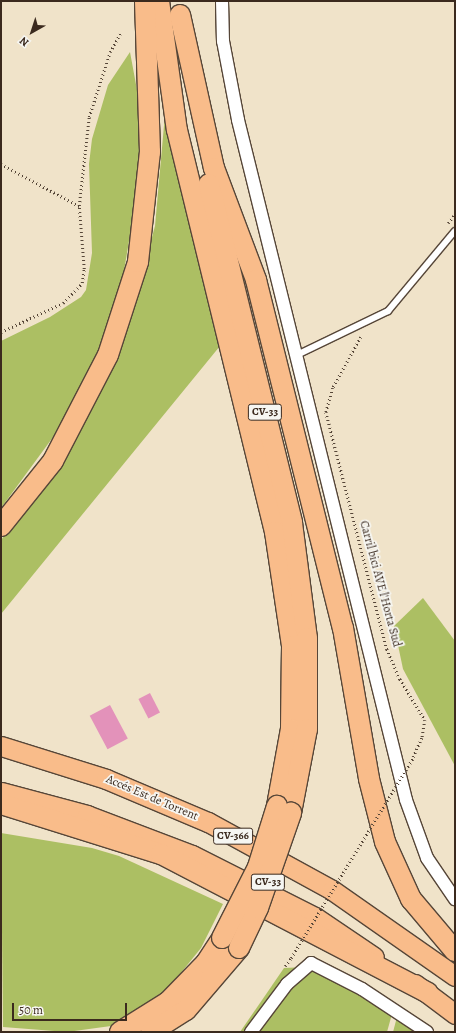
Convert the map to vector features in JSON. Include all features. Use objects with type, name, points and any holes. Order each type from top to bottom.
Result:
[{"type":"highway","points":[[1,526],[53,461],[108,355],[138,262],[150,152],[145,1]]},
{"type":"highway","points":[[159,1],[177,130],[272,516],[282,577],[292,646],[291,729],[284,809]]},
{"type":"highway","points":[[180,8],[214,168],[256,280],[339,612],[368,779],[385,842],[411,899],[455,951]]},
{"type":"highway","name":"CV-33","points":[[151,1032],[186,1010],[231,943],[258,908],[307,729],[307,638],[292,523],[193,117],[180,8]]},
{"type":"highway","points":[[1,804],[161,854],[428,993]]},
{"type":"highway","points":[[120,1032],[168,1002],[206,963],[231,943]]},
{"type":"main road","name":"Accés Est de Torrent","points":[[1,746],[106,778],[208,822],[332,890],[455,976]]},
{"type":"main road","points":[[1,792],[87,815],[192,855],[315,917],[428,993],[455,1014]]},
{"type":"street","points":[[222,1],[223,40],[238,120],[406,800],[427,858],[455,899]]},
{"type":"street","points":[[250,1032],[287,984],[310,963],[362,988],[427,1032]]},
{"type":"lane","points":[[297,355],[366,322],[396,304],[455,231]]},
{"type":"path","points":[[1,332],[63,303],[82,283],[84,269],[79,206],[89,117],[110,52],[121,32]]},
{"type":"path","points":[[1,164],[79,206]]},
{"type":"path","points":[[445,226],[455,214]]},
{"type":"path","name":"Carril bici AVE l'Horta Sud","points":[[291,958],[413,758],[422,738],[425,720],[400,679],[387,649],[326,412],[333,388],[366,322]]},
{"type":"green space","points":[[130,52],[142,117],[141,169],[123,277],[104,343],[59,429],[1,508],[1,341],[50,317],[81,297],[86,290],[92,253],[89,164],[92,139],[108,85]]},
{"type":"green space","points":[[166,103],[220,346],[1,614],[1,540],[59,466],[98,398],[124,339],[155,226]]},
{"type":"green space","points":[[423,598],[455,641],[455,766],[403,669],[394,626]]},
{"type":"green space","points":[[1,833],[92,848],[119,856],[223,904],[201,948],[167,990],[111,1026],[67,1032],[3,1027]]},
{"type":"green space","points":[[306,967],[325,972],[392,1014],[387,1032],[240,1032],[284,968]]},
{"type":"green space","points":[[397,1017],[418,1032],[393,1032]]},
{"type":"building","points":[[150,693],[160,713],[148,719],[138,699]]},
{"type":"building","points":[[110,705],[128,739],[108,749],[90,716]]}]
